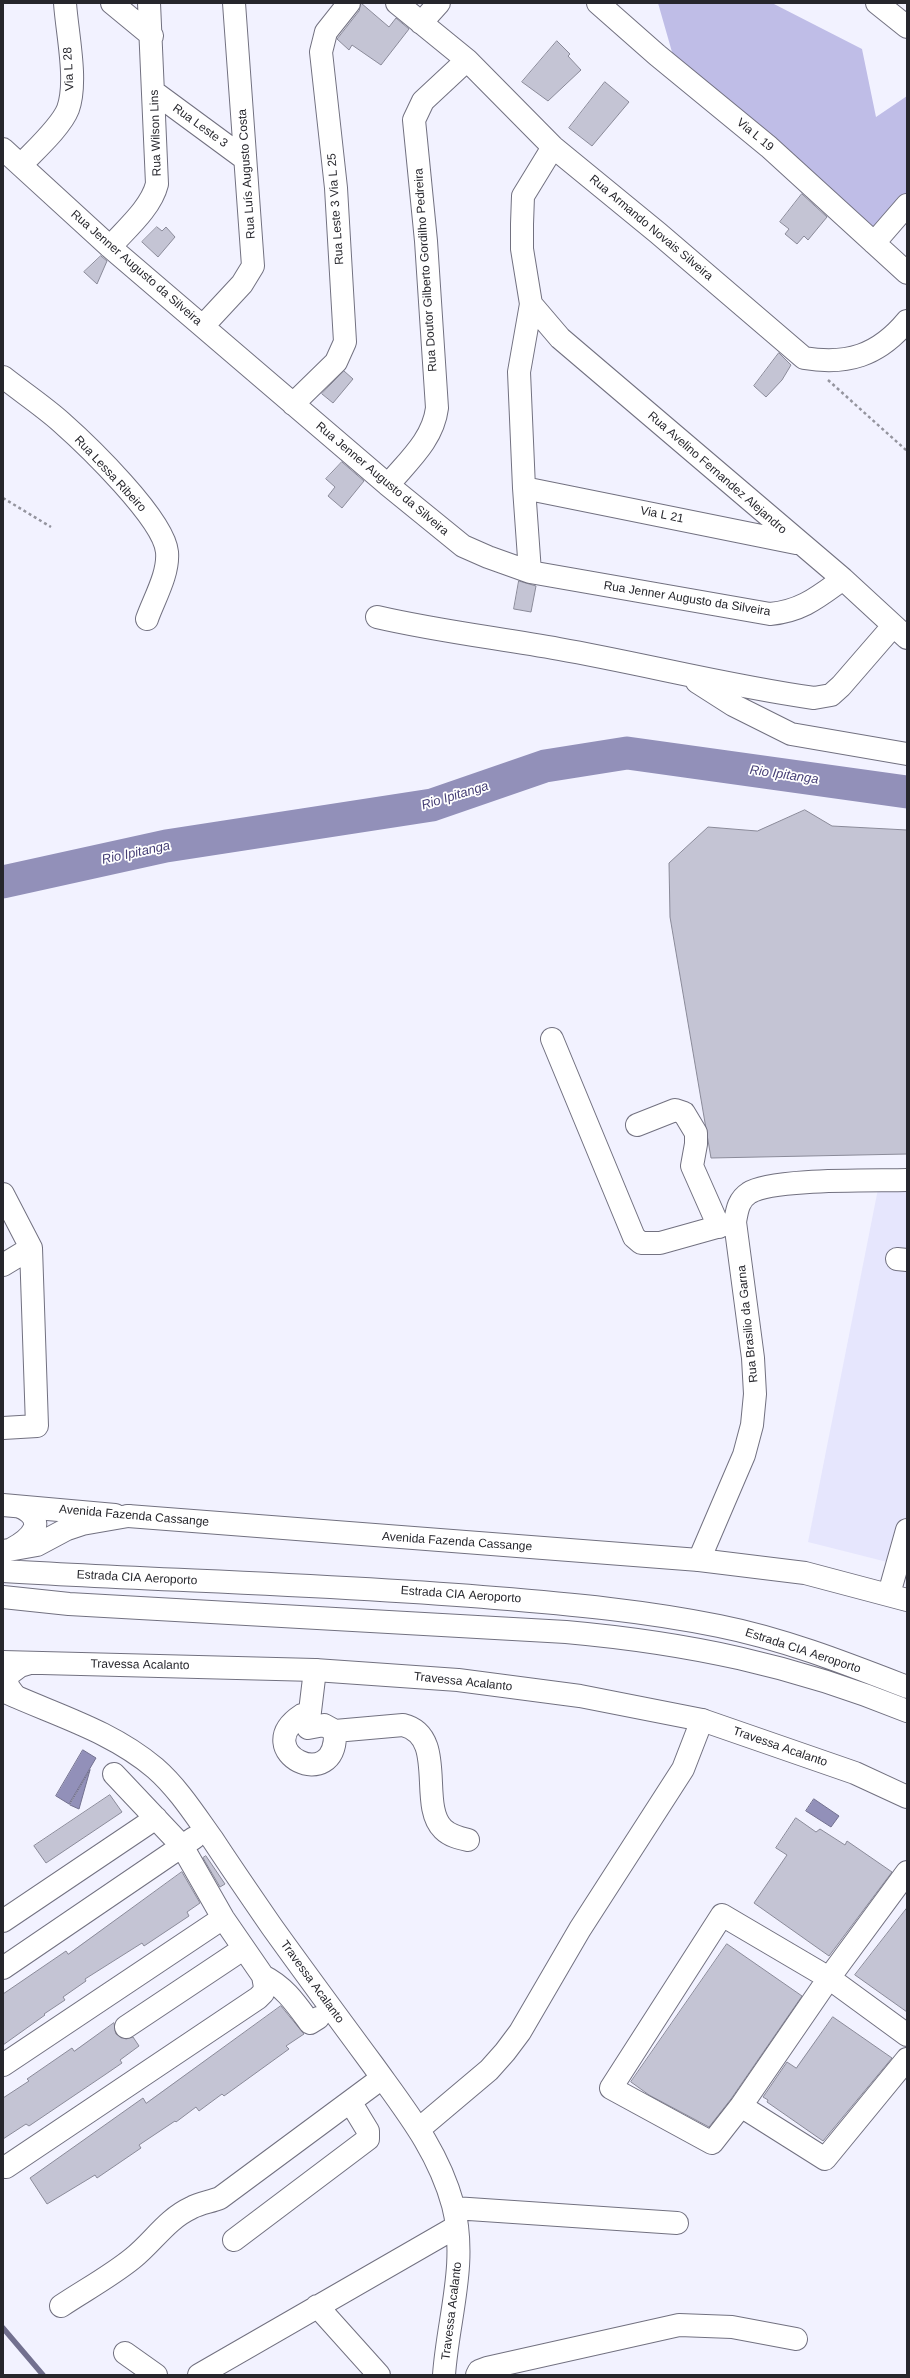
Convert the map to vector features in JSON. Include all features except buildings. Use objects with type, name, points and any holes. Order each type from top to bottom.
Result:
[{"type":"main road","name":"Via L 28","points":[[21,165],[68,111],[71,75],[65,3]]},
{"type":"main road","points":[[112,3],[152,36]]},
{"type":"main road","name":"Rua Wilson Lins","points":[[110,247],[155,193],[158,173],[152,36],[149,3]]},
{"type":"main road","name":"Rua Luís Augusto Costa","points":[[203,326],[242,284],[253,266],[234,3]]},
{"type":"main road","name":"Rua Leste 3 Via L 25","points":[[293,404],[336,362],[345,342],[336,188],[321,52],[326,32],[349,3]]},
{"type":"main road","name":"Rua Armando Novais Silveira","points":[[397,3],[467,60],[553,147],[658,233],[804,358],[828,362],[855,357],[883,344],[907,321]]},
{"type":"main road","points":[[421,23],[439,3]]},
{"type":"main road","name":"Via L 19","points":[[598,3],[657,55],[769,147],[907,272]]},
{"type":"main road","points":[[877,3],[907,27]]},
{"type":"main road","name":"Rua Doutor Gilberto Gordilho Pedreira","points":[[388,485],[426,440],[434,426],[437,408],[426,241],[414,120],[423,102],[467,60]]},
{"type":"main road","name":"Rua Leste 3","points":[[154,92],[245,159]]},
{"type":"main road","points":[[530,572],[524,488],[519,372],[531,304],[522,250],[523,196],[553,147]]},
{"type":"main road","name":"Rua Jenner Augusto da Silveira","points":[[3,150],[110,247],[388,485],[463,546],[488,557],[530,572],[770,614],[788,612],[805,606],[843,579]]},
{"type":"main road","points":[[874,242],[907,205]]},
{"type":"main road","name":"Rua Avelino Fernandez Alejandro","points":[[531,304],[560,338],[800,544],[843,579],[900,632]]},
{"type":"main road","name":"Rua Lessa Ribeiro","points":[[3,377],[61,422],[139,500],[161,533],[167,552],[167,566],[147,619]]},
{"type":"main road","name":"Via L 21","points":[[524,488],[800,544]]},
{"type":"main road","points":[[377,617],[412,626],[559,649],[690,677],[802,697],[824,698],[831,695],[900,632]]},
{"type":"main road","points":[[690,677],[732,705],[791,734],[907,754]]},
{"type":"main road","points":[[552,1039],[634,1237],[641,1243],[649,1245],[727,1225],[741,1200],[749,1193],[761,1188],[782,1184],[907,1180]]},
{"type":"main road","points":[[637,1124],[675,1110],[684,1113],[696,1133],[696,1144],[692,1166],[727,1225]]},
{"type":"main road","points":[[3,1194],[31,1248],[37,1426],[3,1428]]},
{"type":"main road","name":"Rua Brasilio da Garna","points":[[699,1560],[744,1455],[752,1425],[755,1394],[753,1358],[727,1225]]},
{"type":"main road","points":[[3,1265],[31,1248]]},
{"type":"main road","points":[[5,1558],[32,1534],[36,1526],[35,1518],[31,1512],[12,1506]]},
{"type":"main road","name":"Avenida Fazenda Cassange","points":[[12,1506],[699,1560],[805,1574],[898,1597]]},
{"type":"main road","points":[[5,1558],[37,1545],[66,1529],[82,1524],[128,1516]]},
{"type":"main road","points":[[898,1597],[907,1530]]},
{"type":"main road","name":"Estrada CIA Aeroporto","points":[[5,1558],[146,1580],[325,1586],[464,1595],[640,1612],[719,1626],[773,1639],[907,1687]]},
{"type":"main road","name":"Estrada CIA Aeroporto","points":[[3,1597],[69,1604],[566,1632],[640,1638],[750,1659],[842,1686],[907,1711]]},
{"type":"main road","name":"Travessa Acalanto","points":[[3,1662],[315,1670],[458,1680],[580,1696],[702,1720],[854,1773],[907,1797]]},
{"type":"main road","points":[[9,1693],[7,1685],[8,1675],[20,1666],[30,1663]]},
{"type":"main road","points":[[308,1728],[315,1670]]},
{"type":"main road","name":"Travessa Acalanto","points":[[9,1693],[71,1718],[120,1743],[155,1769],[189,1805],[376,2084],[419,2129],[442,2170],[459,2271],[444,2375]]},
{"type":"main road","points":[[308,1728],[302,1715],[290,1722],[284,1734],[285,1748],[292,1759],[305,1765],[318,1764],[330,1757],[335,1744],[335,1731]]},
{"type":"main road","points":[[419,2129],[489,2070],[506,2052],[520,2032],[580,1929],[684,1769],[702,1720]]},
{"type":"main road","points":[[308,1728],[324,1725],[335,1731],[403,1725],[414,1728],[422,1736],[427,1749],[435,1817],[442,1829],[452,1836],[468,1840]]},
{"type":"main road","points":[[6,2167],[258,1998],[263,1993],[265,1987],[263,1976],[242,1949],[182,1846],[114,1774]]},
{"type":"main road","points":[[3,1921],[156,1818]]},
{"type":"main road","points":[[3,1968],[206,1830]]},
{"type":"main road","points":[[907,1872],[829,1978],[741,2106],[712,2143],[611,2088],[722,1914],[829,1978],[907,2035]]},
{"type":"main road","points":[[3,2066],[223,1918]]},
{"type":"main road","points":[[126,2027],[242,1949]]},
{"type":"main road","points":[[263,1976],[274,1981],[288,1993],[310,2024],[318,2018]]},
{"type":"main road","points":[[741,2106],[825,2159],[907,2059]]},
{"type":"main road","points":[[61,2306],[132,2259],[148,2246],[169,2222],[198,2205],[220,2198],[376,2084]]},
{"type":"main road","points":[[234,2240],[368,2138],[368,2131],[351,2103]]},
{"type":"main road","points":[[199,2375],[317,2306],[452,2223],[482,2210],[677,2223]]},
{"type":"main road","points":[[317,2306],[379,2375]]},
{"type":"main road","points":[[477,2375],[479,2370],[487,2368],[679,2325],[732,2327],[796,2339]]},
{"type":"main road","points":[[125,2353],[156,2375]]},
{"type":"path","points":[[826,379],[907,451]]},
{"type":"path","points":[[3,498],[51,527]]},
{"type":"shaded area","points":[[658,3],[772,3],[862,49],[876,117],[907,96],[907,201],[869,244],[674,59]]},
{"type":"shaded area","points":[[879,1184],[907,1184],[907,1567],[808,1542]]},
{"type":"shaded area","points":[[83,1750],[96,1758],[69,1804],[56,1796]]},
{"type":"shaded area","points":[[90,1770],[79,1809],[70,1805]]},
{"type":"shaded area","points":[[814,1799],[839,1816],[831,1827],[806,1811]]},
{"type":"waterway","name":"Rio Ipitanga","points":[[3,882],[166,846],[432,805],[545,766],[627,753],[907,792]]},
{"type":"waterway","points":[[3,2328],[43,2375]]}]
